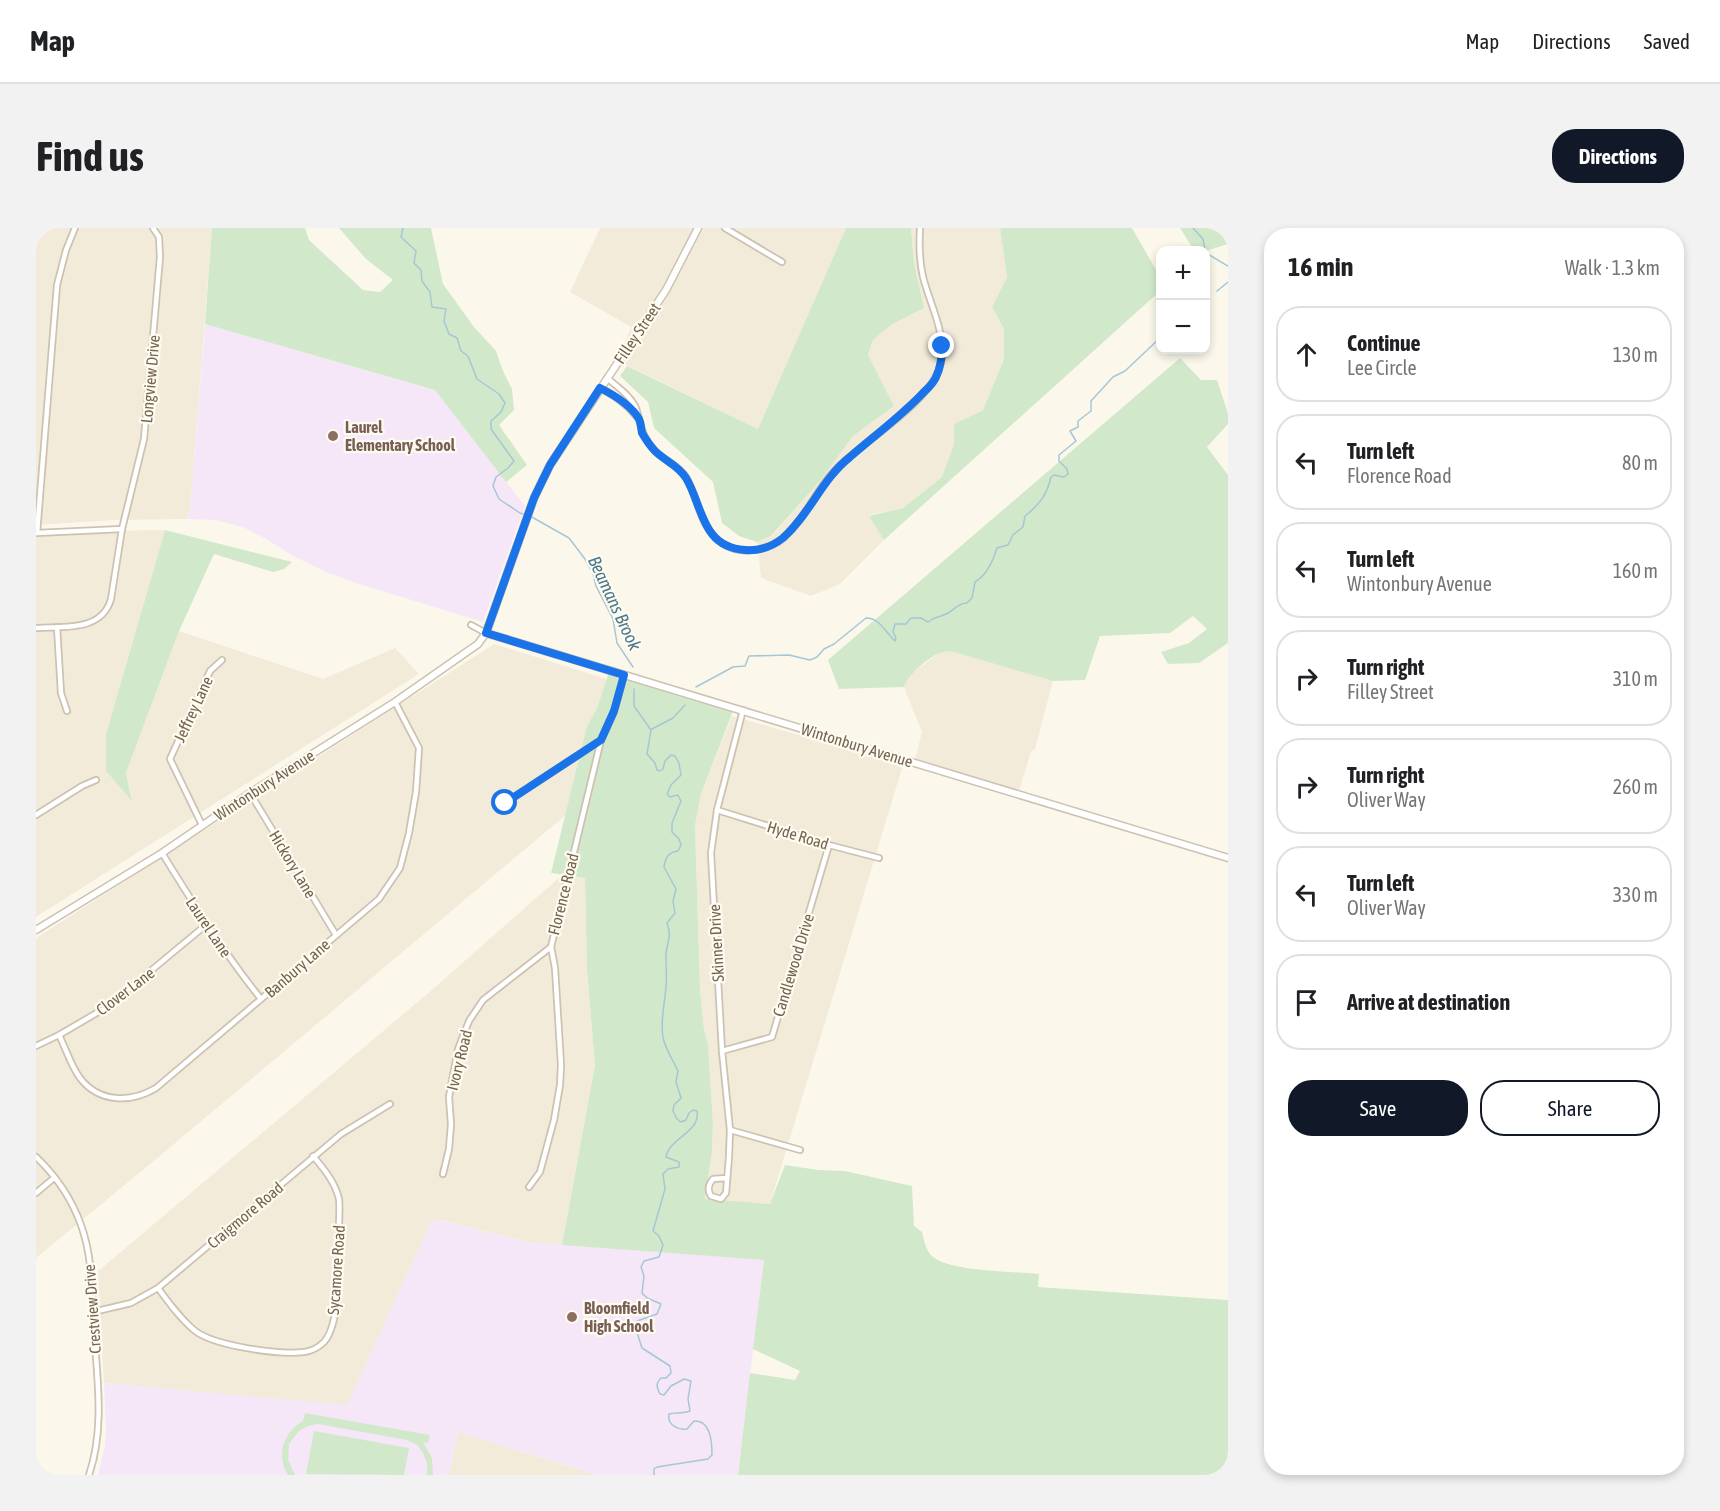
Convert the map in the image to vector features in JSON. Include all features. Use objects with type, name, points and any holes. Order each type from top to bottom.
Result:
[{"type":"street","points":[[75,228],[66,250],[57,285],[36,533],[122,529]]},
{"type":"street","name":"Longview Drive","points":[[36,628],[86,625],[103,615],[109,606],[122,529],[144,439],[160,257],[159,237],[153,228]]},
{"type":"street","name":"Filley Street","points":[[486,633],[528,516],[550,465],[666,290],[698,228]]},
{"type":"street","points":[[726,228],[782,262]]},
{"type":"street","points":[[606,378],[630,398],[636,408],[643,434],[656,452],[680,469],[687,479],[707,528],[723,544],[738,549],[767,548],[783,538],[810,507],[833,471],[908,409],[936,379],[941,363],[942,346],[918,252],[920,228]]},
{"type":"street","points":[[600,388],[627,405],[639,419]]},
{"type":"street","name":"Wintonbury Avenue","points":[[471,625],[486,633],[1228,858]]},
{"type":"street","points":[[57,627],[61,693],[67,711]]},
{"type":"street","name":"Wintonbury Avenue","points":[[36,930],[162,853],[250,793],[395,702],[478,644],[486,633]]},
{"type":"street","name":"Jeffrey Lane","points":[[202,825],[170,759],[210,671],[222,660]]},
{"type":"street","name":"Florence Road","points":[[529,1187],[540,1172],[554,1120],[560,1085],[561,1065],[555,968],[551,947],[601,740],[614,711],[624,675]]},
{"type":"street","name":"Banbury Lane","points":[[59,1035],[75,1071],[87,1086],[113,1098],[135,1098],[156,1088],[379,899],[400,868],[416,792],[419,748],[395,702]]},
{"type":"street","name":"Skinner Drive","points":[[726,1178],[712,1179],[708,1192],[711,1196],[721,1199],[726,1193],[730,1130],[722,1051],[711,853],[717,810],[743,710]]},
{"type":"street","points":[[505,803],[601,740]]},
{"type":"street","points":[[36,815],[82,786],[96,780]]},
{"type":"street","name":"Hickory Lane","points":[[250,793],[336,935]]},
{"type":"street","name":"Hyde Road","points":[[717,810],[879,858]]},
{"type":"street","name":"Candlewood Drive","points":[[722,1051],[772,1037],[829,844]]},
{"type":"street","name":"Laurel Lane","points":[[162,853],[206,925],[261,999]]},
{"type":"street","name":"Clover Lane","points":[[36,1046],[107,1007],[206,925]]},
{"type":"street","name":"Ivory Road","points":[[443,1174],[450,1141],[449,1097],[458,1049],[469,1021],[483,1000],[551,947]]},
{"type":"street","name":"Craigmore Road","points":[[93,1312],[131,1303],[158,1288],[313,1156],[341,1134],[390,1104]]},
{"type":"street","points":[[730,1130],[800,1150]]},
{"type":"street","name":"Sycamore Road","points":[[158,1288],[195,1330],[212,1340],[241,1347],[291,1353],[316,1349],[326,1340],[336,1305],[339,1277],[339,1200],[329,1175],[313,1156]]},
{"type":"street","name":"Crestview Drive","points":[[36,1157],[70,1202],[84,1235],[89,1263],[99,1425],[89,1475]]},
{"type":"street","points":[[36,1193],[54,1178]]},
{"type":"shaded area","points":[[36,228],[212,228],[190,509],[186,519],[114,520],[36,525]]},
{"type":"shaded area","points":[[600,228],[846,228],[758,429],[618,361],[631,327],[570,292]]},
{"type":"shaded area","points":[[911,228],[1000,228],[1007,277],[992,307],[1004,329],[1004,359],[983,410],[954,424],[954,444],[942,477],[903,508],[869,515],[884,540],[840,584],[811,596],[761,578],[757,542],[772,536],[820,481],[853,436],[894,406],[868,355],[873,340],[891,325],[924,308],[914,263]]},
{"type":"shaded area","name":"Laurel Elementary School","points":[[205,324],[435,390],[525,506],[483,622],[326,572],[243,527],[215,520],[186,519],[190,509]]},
{"type":"shaded area","points":[[165,530],[106,734],[132,799],[126,773],[179,631],[323,679],[395,648],[419,674],[36,917],[36,532]]},
{"type":"shaded area","points":[[494,644],[607,679],[597,708],[587,726],[567,814],[36,1258],[36,938]]},
{"type":"shaded area","points":[[946,651],[1053,681],[1035,749],[1031,752],[1018,794],[914,763],[922,732],[904,687],[912,673],[938,654]]},
{"type":"shaded area","points":[[732,716],[903,765],[770,1204],[705,1200],[712,1151],[713,1124],[708,1045],[700,989],[695,826],[701,794]]},
{"type":"shaded area","points":[[562,875],[585,878],[587,969],[595,1065],[562,1245],[528,1242],[432,1220],[347,1406],[104,1383],[98,1271],[426,995]]},
{"type":"shaded area","name":"Bloomfield High School","points":[[432,1220],[528,1242],[764,1260],[738,1475],[598,1475],[458,1432],[449,1475],[98,1475],[105,1445],[104,1383],[347,1405]]},
{"type":"shaded area","points":[[458,1432],[529,1454],[598,1475],[449,1475]]},
{"type":"green space","points":[[212,228],[305,228],[309,240],[363,290],[380,292],[393,280],[366,259],[339,228],[431,228],[443,284],[474,327],[496,351],[512,389],[514,410],[499,425],[527,465],[506,482],[435,390],[205,324]]},
{"type":"green space","points":[[846,228],[911,228],[914,263],[924,308],[891,325],[873,340],[868,355],[894,406],[853,436],[820,481],[771,536],[757,542],[739,536],[722,523],[713,482],[654,428],[648,402],[620,376],[627,366],[758,429]]},
{"type":"green space","points":[[1000,228],[1132,228],[1156,270],[1156,295],[884,540],[869,516],[903,508],[942,477],[954,444],[954,424],[983,410],[1004,359],[1004,329],[992,307],[1007,277]]},
{"type":"green space","points":[[1180,228],[1228,228],[1228,244],[1210,250],[1210,246],[1191,246]]},
{"type":"green space","points":[[1180,358],[1201,380],[1217,380],[1228,413],[1228,424],[1207,447],[1228,475],[1228,643],[1199,663],[1168,664],[1161,652],[1189,643],[1207,629],[1193,616],[1170,633],[1100,636],[1085,680],[1053,681],[954,652],[946,652],[933,656],[921,665],[910,676],[904,687],[839,689],[828,660]]},
{"type":"green space","points":[[165,530],[292,562],[284,569],[273,572],[214,554],[179,631],[126,773],[132,801],[106,771],[106,734]]},
{"type":"green space","points":[[611,666],[735,706],[701,794],[695,826],[700,989],[708,1045],[713,1124],[712,1151],[705,1199],[770,1204],[785,1165],[845,1171],[912,1186],[914,1226],[922,1232],[931,1255],[942,1262],[984,1270],[1039,1274],[1038,1287],[1228,1300],[1228,1475],[738,1475],[750,1373],[795,1380],[800,1371],[753,1349],[764,1260],[562,1245],[595,1065],[587,969],[585,878],[551,873],[587,726],[597,708]]},
{"type":"green space","points":[[305,1413],[430,1435],[428,1443],[423,1442],[432,1458],[433,1475],[427,1475],[427,1463],[423,1453],[417,1445],[407,1440],[318,1424],[299,1431],[289,1444],[288,1460],[295,1475],[288,1475],[282,1460],[282,1452],[286,1438],[303,1421]]},
{"type":"green space","points":[[314,1431],[409,1448],[404,1475],[306,1474]]},
{"type":"waterway","name":"Beamans Brook","points":[[403,228],[401,237],[416,251],[414,263],[421,270],[422,281],[430,292],[432,307],[446,309],[444,321],[449,334],[457,338],[461,351],[468,356],[477,379],[499,394],[505,403],[501,412],[491,421],[491,429],[514,461],[496,477],[493,486],[499,499],[526,515]]},
{"type":"waterway","points":[[1193,228],[1203,239],[1204,246]]},
{"type":"waterway","points":[[1210,255],[1228,266]]},
{"type":"waterway","points":[[1217,291],[1228,282]]},
{"type":"waterway","points":[[696,687],[733,667],[745,666],[749,656],[789,655],[810,660],[817,657],[824,649],[834,644],[866,618],[879,623],[895,641],[893,632],[895,624],[906,624],[911,618],[921,618],[928,622],[967,603],[972,598],[975,582],[989,567],[997,548],[1008,545],[1013,535],[1023,527],[1025,516],[1042,499],[1051,477],[1054,475],[1064,477],[1068,474],[1067,469],[1059,461],[1059,455],[1076,441],[1070,431],[1078,427],[1078,421],[1091,411],[1091,401],[1113,377],[1125,371],[1156,342]]},
{"type":"waterway","name":"Beamans Brook","points":[[530,516],[569,538],[585,559],[613,619],[617,643],[633,667]]},
{"type":"waterway","name":"Beamans Brook","points":[[634,689],[634,706],[651,730],[647,754],[660,771],[665,761],[671,755],[675,756],[681,775],[671,785],[667,794],[670,797],[678,795],[681,801],[672,823],[672,832],[681,845],[678,851],[668,856],[664,867],[676,889],[673,901],[675,913],[667,923],[669,937],[662,1031],[665,1046],[678,1071],[676,1082],[681,1098],[674,1105],[673,1111],[681,1122],[686,1120],[693,1110],[697,1111],[697,1118],[690,1130],[668,1150],[666,1157],[679,1162],[679,1167],[668,1169],[663,1174],[665,1189],[653,1231],[659,1236],[663,1245],[659,1257],[644,1261],[641,1267],[644,1276],[642,1293],[647,1298],[661,1304],[657,1314],[637,1321],[635,1326],[642,1348],[670,1366],[671,1373],[666,1378],[661,1378],[657,1384],[660,1394],[664,1395],[671,1386],[684,1379],[691,1381],[688,1399],[690,1411],[669,1414],[670,1421],[677,1428],[684,1429],[687,1429],[694,1421],[704,1424],[711,1439],[712,1450],[712,1455],[708,1459],[657,1467],[654,1469],[654,1475]]},
{"type":"waterway","points":[[652,729],[673,718],[685,705]]},
{"type":"place","name":"Laurel Elementary School","points":[[333,436]]},
{"type":"place","name":"Bloomfield High School","points":[[572,1317]]},
{"type":"route","points":[[505,803],[601,740],[614,711],[624,675],[486,633],[534,498],[550,465],[600,388],[627,405],[639,419],[643,434],[656,452],[680,469],[687,479],[707,528],[723,544],[738,549],[767,548],[783,538],[803,516],[833,471],[908,409],[936,379],[941,363],[942,346]]}]
